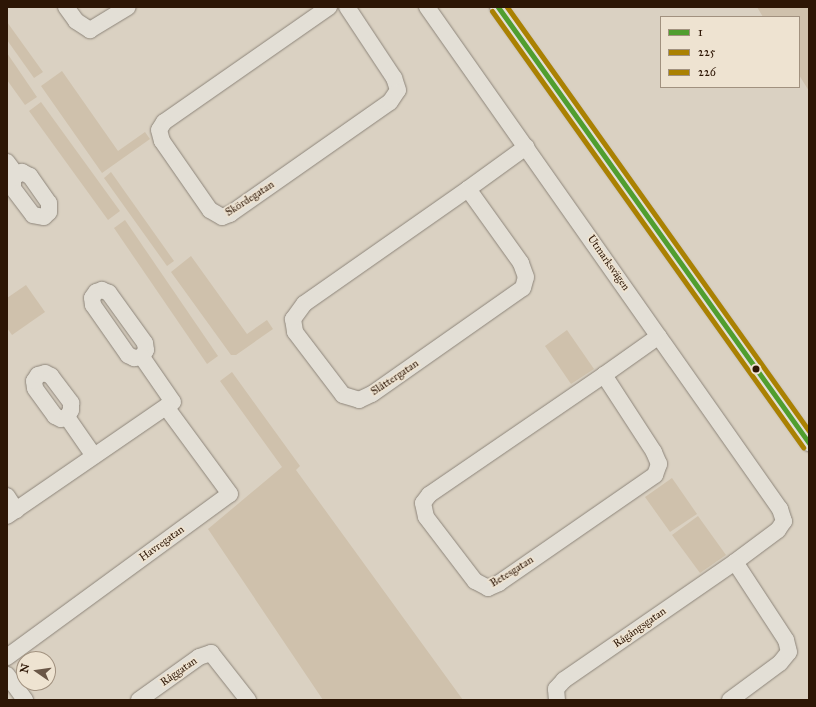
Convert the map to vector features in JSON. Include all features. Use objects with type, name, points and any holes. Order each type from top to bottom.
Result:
[{"type":"street","points":[[66,7],[76,22],[90,30],[128,7]]},
{"type":"street","name":"Skördegatan","points":[[329,7],[164,122],[159,130],[162,141],[210,210],[222,217],[230,214],[390,102],[398,90],[394,78],[347,7]]},
{"type":"street","name":"Utmarksvägen","points":[[427,7],[780,509],[784,522]]},
{"type":"street","points":[[498,7],[809,443]]},
{"type":"street","name":"Slåttergatan","points":[[468,189],[521,263],[526,277],[523,288],[372,394],[360,400],[343,395],[296,332],[293,319],[304,304],[526,147]]},
{"type":"street","name":"Betesgatan","points":[[604,375],[654,452],[659,464],[655,475],[499,583],[488,588],[475,581],[426,517],[423,503],[429,495],[659,336]]},
{"type":"street","points":[[7,496],[12,513],[173,402],[142,357]]},
{"type":"street","name":"Havregatan","points":[[7,657],[230,494],[166,407]]},
{"type":"street","points":[[67,417],[94,456]]},
{"type":"street","name":"Rågångsgatan","points":[[557,700],[556,689],[564,680],[735,562],[778,530],[784,522]]},
{"type":"street","points":[[730,700],[780,663],[789,652],[786,640],[735,562]]},
{"type":"street","name":"Råggatan","points":[[140,700],[199,657],[211,653],[248,700]]},
{"type":"street","points":[[7,675],[26,700]]},
{"type":"shaded area","points":[[757,7],[809,7],[809,91],[800,77],[800,16],[762,16]]},
{"type":"shaded area","points":[[7,22],[43,72],[34,78],[7,40]]},
{"type":"shaded area","points":[[7,53],[37,97],[25,105],[7,80]]},
{"type":"shaded area","points":[[62,71],[118,151],[145,132],[150,139],[102,173],[41,86]]},
{"type":"shaded area","points":[[41,102],[120,211],[108,220],[29,111]]},
{"type":"shaded area","points":[[111,172],[174,261],[167,266],[104,178]]},
{"type":"shaded area","points":[[125,220],[218,356],[207,364],[114,228]]},
{"type":"shaded area","points":[[191,256],[247,334],[267,320],[273,329],[236,355],[231,355],[171,272]]},
{"type":"shaded area","points":[[26,285],[45,312],[12,335],[7,328],[7,298]]},
{"type":"shaded area","points":[[567,330],[594,369],[571,384],[545,346]]},
{"type":"shaded area","points":[[232,372],[300,466],[296,470],[463,700],[323,700],[208,529],[282,467],[220,381]]},
{"type":"shaded area","points":[[672,478],[697,514],[670,532],[645,497]]},
{"type":"shaded area","points":[[698,516],[726,555],[700,573],[672,535]]},
{"type":"transit line","name":"1","points":[[498,7],[809,443]]},
{"type":"transit line","name":"226","points":[[507,7],[809,431]]},
{"type":"transit line","name":"225","points":[[492,11],[803,447]]}]
